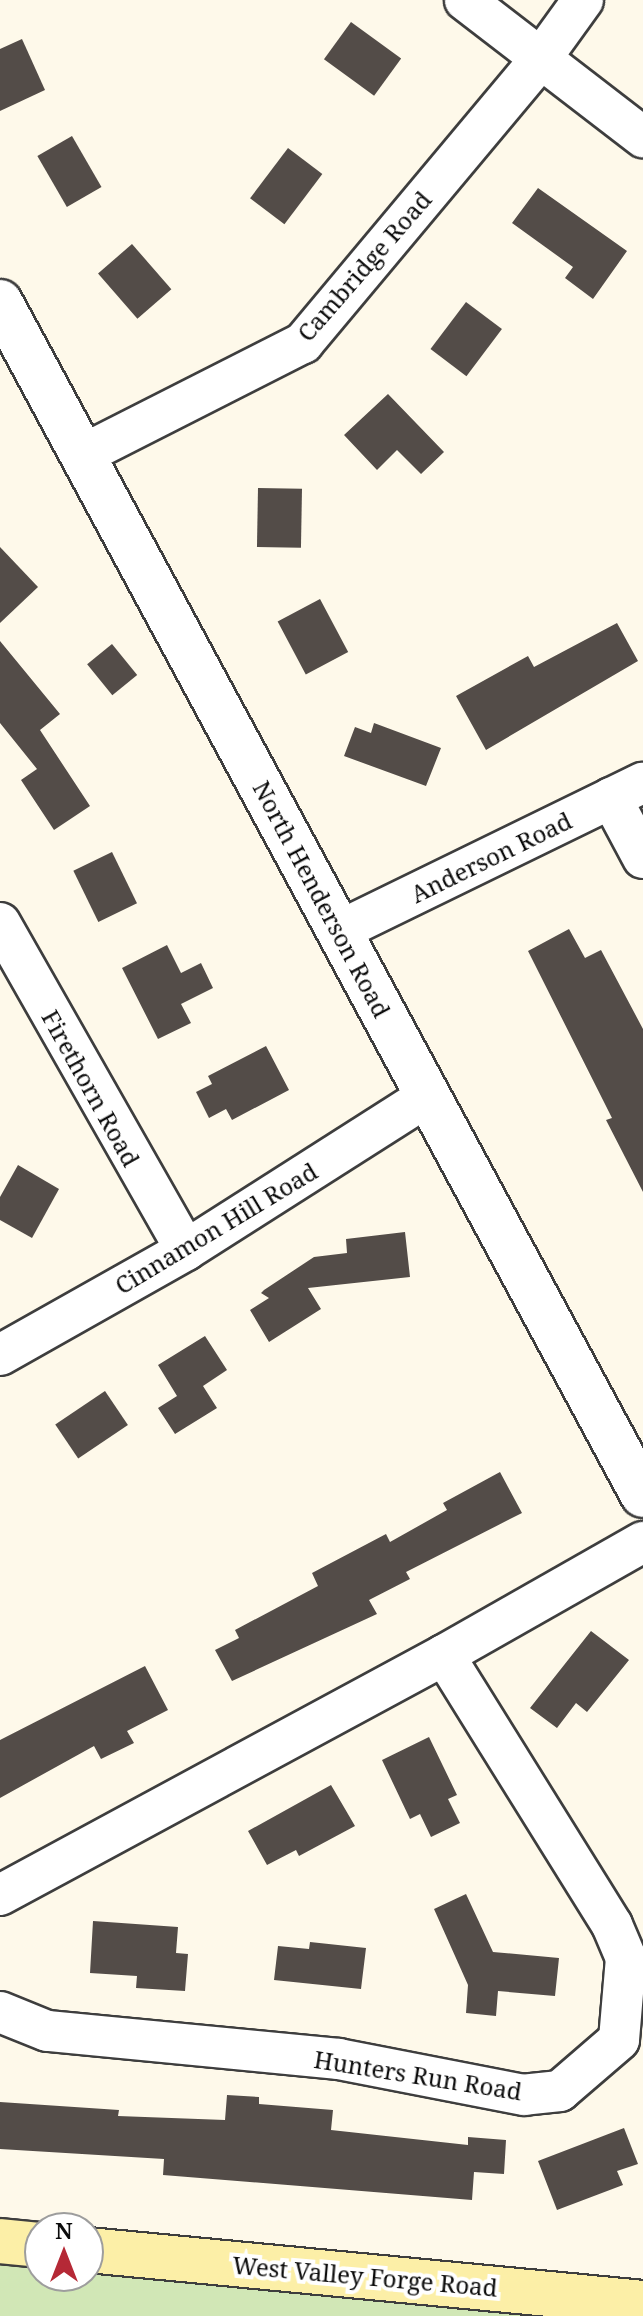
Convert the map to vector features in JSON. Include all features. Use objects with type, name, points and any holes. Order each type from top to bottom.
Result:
[{"type":"main road","points":[[0,2241],[24,2243]]},
{"type":"main road","name":"West Valley Forge Road","points":[[104,2252],[643,2303]]},
{"type":"street","points":[[465,0],[539,61],[643,137]]},
{"type":"street","name":"Cambridge Road","points":[[82,455],[303,343],[539,61],[583,0]]},
{"type":"street","name":"North Henderson Road","points":[[0,302],[643,1495]]},
{"type":"street","points":[[627,790],[643,858]]},
{"type":"street","name":"Anderson Road","points":[[339,931],[627,790]]},
{"type":"street","name":"Firethorn Road","points":[[0,923],[186,1250]]},
{"type":"street","name":"Cinnamon Hill Road","points":[[0,1355],[186,1250],[428,1096]]},
{"type":"street","points":[[0,1895],[444,1655],[643,1542]]},
{"type":"street","name":"Hunters Run Road","points":[[2,2010],[47,2031],[339,2059],[524,2095],[560,2091],[589,2069],[619,2040],[626,1958],[612,1925],[444,1655]]},
{"type":"green space","points":[[0,2241],[24,2243],[24,2292],[104,2292],[104,2252],[643,2316],[0,2316]]},
{"type":"building","points":[[351,22],[401,58],[374,96],[324,59]]},
{"type":"building","points":[[22,39],[45,90],[0,111],[0,49]]},
{"type":"building","points":[[72,136],[102,187],[67,207],[37,156]]},
{"type":"building","points":[[288,148],[322,174],[284,224],[250,198]]},
{"type":"building","points":[[538,188],[627,251],[593,299],[565,278],[573,267],[512,223]]},
{"type":"building","points":[[132,244],[171,289],[137,319],[98,274]]},
{"type":"building","points":[[466,302],[502,329],[466,376],[430,349]]},
{"type":"building","points":[[388,394],[444,452],[421,474],[397,450],[377,470],[344,435]]},
{"type":"building","points":[[258,488],[302,489],[301,548],[257,547]]},
{"type":"building","points":[[0,547],[38,587],[0,623]]},
{"type":"building","points":[[320,599],[348,652],[306,675],[278,622]]},
{"type":"building","points":[[617,623],[638,661],[486,750],[456,696],[528,656],[534,667]]},
{"type":"building","points":[[0,641],[60,714],[40,730],[90,806],[54,830],[21,780],[37,769],[0,723]]},
{"type":"building","points":[[112,644],[137,675],[112,695],[87,664]]},
{"type":"building","points":[[374,723],[441,748],[426,786],[344,756],[355,727],[371,733]]},
{"type":"building","points":[[112,852],[137,903],[98,922],[73,871]]},
{"type":"building","points":[[569,929],[585,958],[601,950],[643,1029],[643,1192],[606,1120],[612,1118],[528,951]]},
{"type":"building","points":[[167,945],[181,973],[201,963],[213,988],[181,1004],[191,1023],[158,1039],[122,968]]},
{"type":"building","points":[[266,1046],[289,1090],[232,1120],[226,1109],[209,1118],[196,1092],[212,1084],[208,1076]]},
{"type":"building","points":[[18,1165],[59,1189],[32,1238],[0,1220],[0,1197]]},
{"type":"building","points":[[405,1232],[410,1277],[308,1288],[321,1309],[269,1342],[250,1310],[269,1298],[261,1293],[264,1290],[314,1257],[347,1253],[346,1239]]},
{"type":"building","points":[[205,1336],[227,1370],[203,1386],[217,1408],[175,1434],[158,1408],[177,1396],[158,1365]]},
{"type":"building","points":[[105,1391],[128,1425],[78,1459],[55,1425]]},
{"type":"building","points":[[500,1472],[522,1513],[406,1572],[410,1579],[369,1600],[377,1614],[232,1681],[215,1650],[239,1638],[235,1630],[318,1586],[312,1573],[386,1534],[390,1542],[447,1510],[443,1503]]},
{"type":"building","points":[[591,1631],[629,1660],[587,1712],[576,1703],[557,1728],[530,1708]]},
{"type":"building","points":[[145,1666],[168,1710],[127,1731],[134,1743],[101,1759],[94,1746],[0,1798],[0,1740]]},
{"type":"building","points":[[429,1737],[457,1795],[448,1799],[460,1823],[431,1837],[420,1814],[410,1819],[382,1760]]},
{"type":"building","points":[[331,1785],[355,1826],[299,1856],[296,1850],[267,1865],[248,1831]]},
{"type":"building","points":[[466,1894],[493,1952],[559,1958],[555,1996],[498,1991],[496,2016],[466,2013],[468,1985],[434,1909]]},
{"type":"building","points":[[93,1921],[178,1927],[176,1953],[188,1954],[185,1991],[136,1988],[137,1976],[90,1973]]},
{"type":"building","points":[[310,1942],[366,1948],[361,1989],[274,1980],[278,1946],[309,1949]]},
{"type":"building","points":[[227,2095],[259,2097],[259,2104],[333,2110],[331,2130],[468,2145],[468,2137],[506,2140],[504,2174],[474,2172],[472,2200],[163,2175],[164,2159],[0,2149],[0,2102],[119,2110],[118,2116],[225,2120]]},
{"type":"building","points":[[624,2128],[638,2164],[617,2171],[623,2185],[557,2210],[538,2161]]}]
